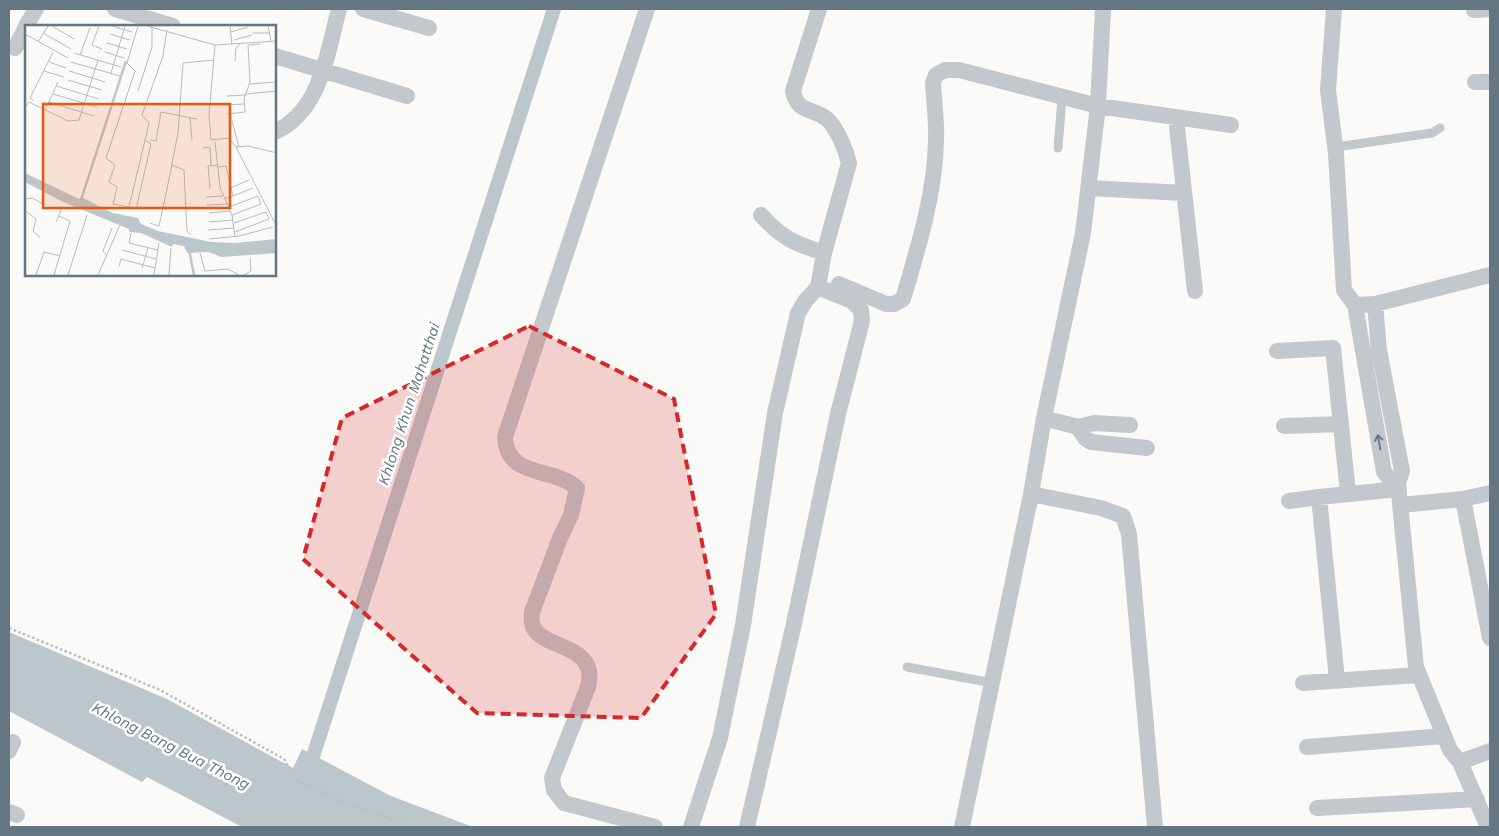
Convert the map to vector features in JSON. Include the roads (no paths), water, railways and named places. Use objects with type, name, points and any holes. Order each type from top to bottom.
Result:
[{"type":"street","points":[[27,25],[36,9]]},
{"type":"street","points":[[115,9],[171,25]]},
{"type":"street","points":[[276,132],[287,127],[301,114],[312,99],[322,71],[339,9]]},
{"type":"street","points":[[363,9],[429,28]]},
{"type":"street","points":[[647,9],[505,437],[506,450],[516,464],[568,480],[577,488],[571,515],[560,538],[536,602],[531,623],[536,632],[583,658],[590,666],[591,676],[588,687],[552,778],[554,790],[564,803],[655,827]]},
{"type":"street","points":[[691,827],[722,728],[743,625],[775,413],[798,313],[819,281],[824,253],[849,163],[847,154],[830,122],[800,106],[794,100],[793,91],[819,9]]},
{"type":"street","points":[[962,827],[993,683],[1031,494],[1044,418],[1083,233],[1098,106],[1103,9]]},
{"type":"street","points":[[1334,9],[1328,90],[1336,147],[1344,290],[1355,305],[1372,359]]},
{"type":"street","points":[[17,49],[25,29]]},
{"type":"street","points":[[276,56],[407,96]]},
{"type":"street","points":[[819,281],[886,304],[894,304],[903,299],[920,243],[931,188],[936,141],[933,83],[936,75],[945,70],[959,70],[1098,106],[1231,125]]},
{"type":"street","points":[[1176,118],[1195,291]]},
{"type":"street","points":[[1089,188],[1184,193]]},
{"type":"street","points":[[760,215],[775,231],[791,242],[824,253]]},
{"type":"street","points":[[1355,305],[1375,304],[1490,275]]},
{"type":"street","points":[[747,827],[793,628],[838,414],[862,321],[861,310],[852,301],[819,281]]},
{"type":"street","points":[[1375,304],[1372,359],[1384,472],[1399,493],[1414,659],[1418,675],[1450,750],[1460,762],[1488,825]]},
{"type":"street","points":[[1277,351],[1333,348],[1348,493]]},
{"type":"street","points":[[1044,418],[1078,427],[1094,423],[1130,425]]},
{"type":"street","points":[[1284,426],[1341,424]]},
{"type":"street","points":[[1078,427],[1085,438],[1091,442],[1147,448]]},
{"type":"street","points":[[1289,500],[1348,493],[1399,493],[1463,498],[1490,493]]},
{"type":"street","points":[[1031,494],[1101,508],[1122,516],[1130,544],[1155,827]]},
{"type":"street","points":[[1319,497],[1337,680]]},
{"type":"street","points":[[1463,498],[1490,638]]},
{"type":"street","points":[[1303,683],[1418,675]]},
{"type":"street","points":[[1307,747],[1444,736]]},
{"type":"street","points":[[1460,762],[1490,751]]},
{"type":"street","points":[[1317,808],[1477,799]]},
{"type":"lane","points":[[1058,148],[1062,98]]},
{"type":"lane","points":[[1336,147],[1432,133],[1440,128]]},
{"type":"lane","points":[[907,667],[993,683]]},
{"type":"water","name":"Khlong Bang Bua Thong","points":[[9,632],[167,699],[293,768],[302,749],[391,796],[473,827],[242,827],[147,777],[142,782],[9,711]]},
{"type":"waterway","name":"Khlong Khun Mahatthai","points":[[308,772],[554,9]]}]
